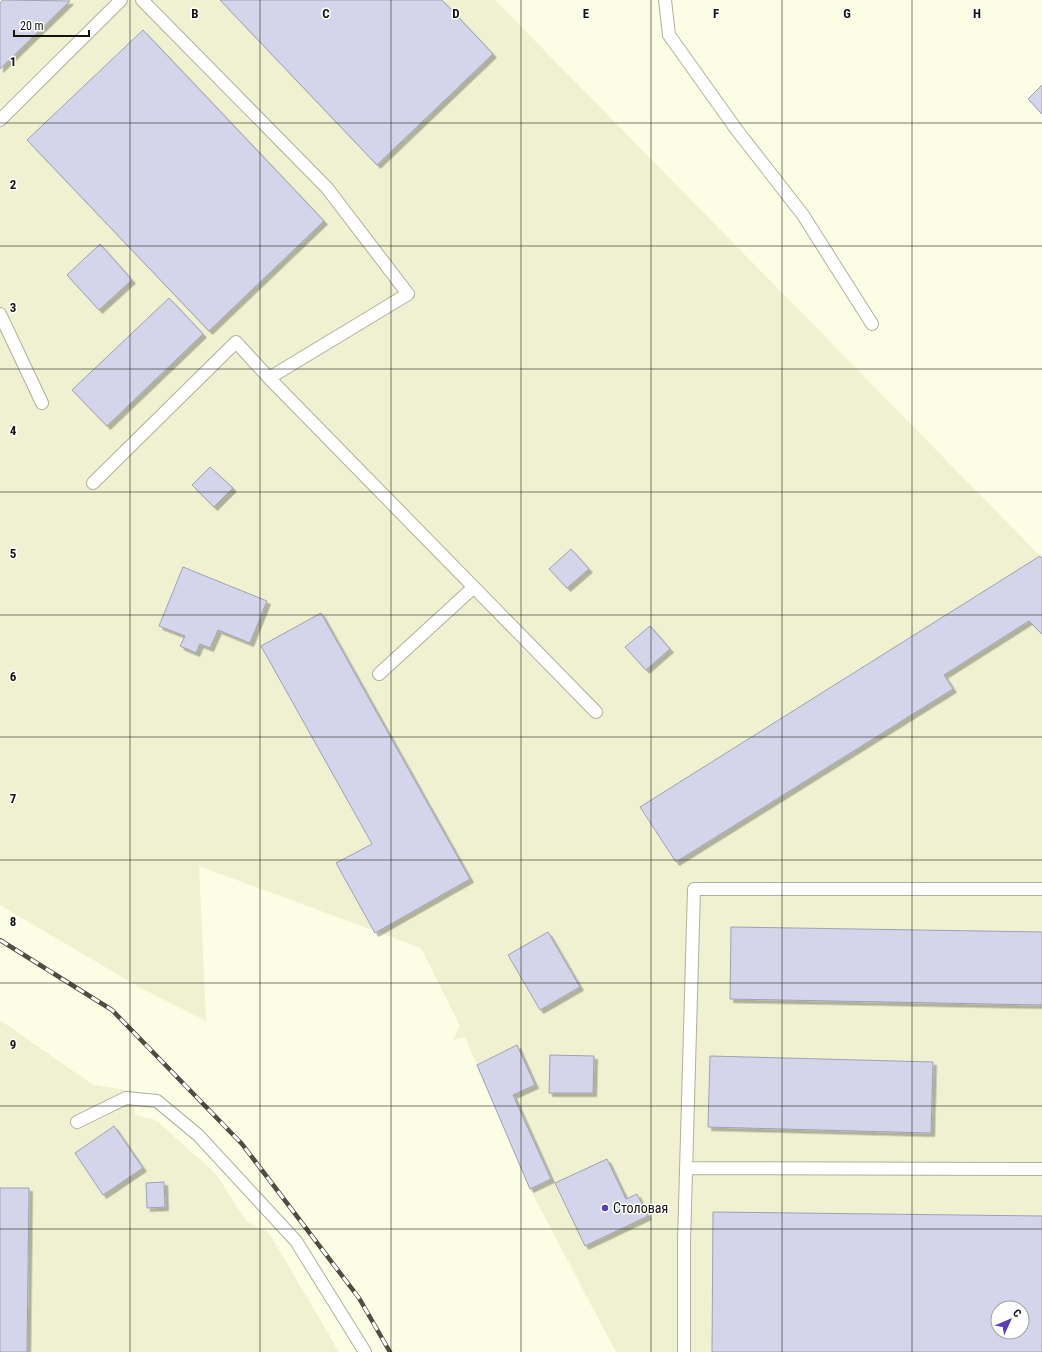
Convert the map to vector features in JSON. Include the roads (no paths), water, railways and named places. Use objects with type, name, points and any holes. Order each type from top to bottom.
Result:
[{"type":"lane","points":[[0,120],[121,0]]},
{"type":"lane","points":[[142,0],[327,188],[408,294],[269,378]]},
{"type":"lane","points":[[665,0],[669,35],[736,129],[803,215],[872,324]]},
{"type":"lane","points":[[0,314],[42,403]]},
{"type":"lane","points":[[93,483],[236,342],[269,378],[596,712]]},
{"type":"lane","points":[[379,674],[474,587]]},
{"type":"lane","points":[[684,1352],[684,1242],[694,890],[1042,889]]},
{"type":"lane","points":[[77,1122],[126,1098],[157,1101],[198,1135],[296,1241],[365,1352]]},
{"type":"lane","points":[[686,1168],[1042,1169]]},
{"type":"railway","points":[[0,940],[112,1010],[242,1144],[359,1298],[390,1352]]},
{"type":"place","name":"Столовая","points":[[605,1208]]}]
